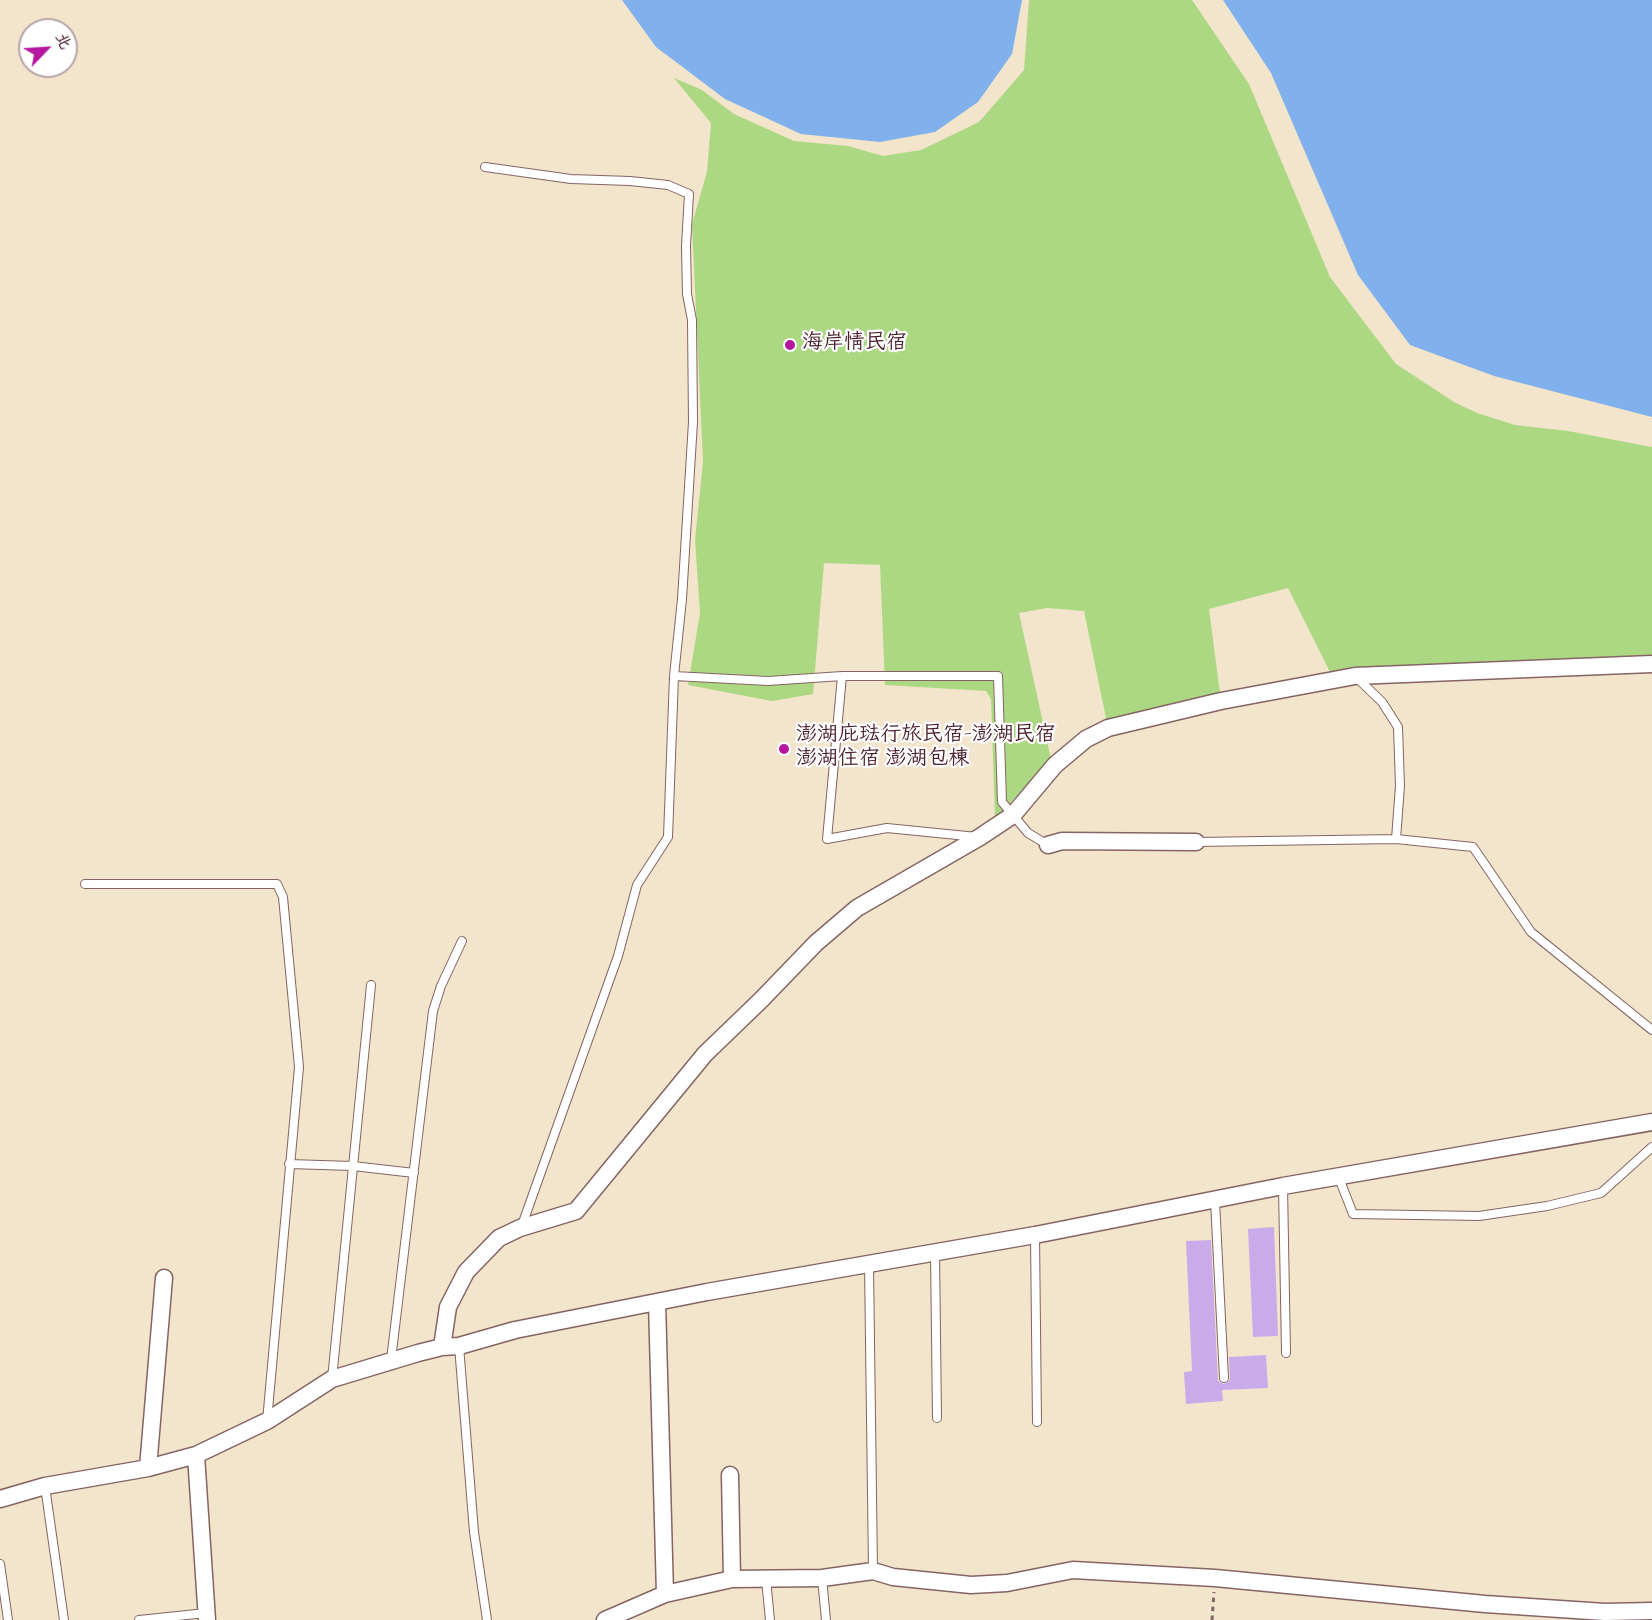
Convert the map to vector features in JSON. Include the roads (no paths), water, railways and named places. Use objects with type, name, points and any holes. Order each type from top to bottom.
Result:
[{"type":"street","points":[[450,1347],[448,1307],[466,1272],[499,1238],[520,1228],[576,1211],[705,1054],[816,943],[857,908],[980,837],[1013,815],[1055,765],[1086,739],[1108,728],[1221,701],[1355,676],[1652,664]]},
{"type":"street","points":[[1048,845],[1062,841],[1196,842]]},
{"type":"street","points":[[0,1499],[45,1486],[148,1468],[196,1455],[267,1421],[332,1379],[391,1360],[514,1330],[1215,1201],[1282,1186],[1339,1178],[1652,1122]]},
{"type":"street","points":[[148,1468],[164,1278]]},
{"type":"street","points":[[657,1302],[665,1594]]},
{"type":"street","points":[[196,1455],[206,1617]]},
{"type":"street","points":[[730,1475],[732,1579]]},
{"type":"street","points":[[605,1620],[665,1594],[732,1579],[822,1578],[873,1571],[893,1578],[971,1584],[1006,1583],[1073,1570],[1215,1578],[1485,1604],[1605,1612],[1652,1611]]},
{"type":"lane","points":[[485,167],[572,179],[668,185],[689,194],[686,246],[687,294],[692,320],[693,422],[682,598],[674,676],[668,837],[637,885],[618,956],[520,1228]]},
{"type":"lane","points":[[674,676],[768,681],[842,676],[998,676],[1002,802],[1028,833],[1048,845]]},
{"type":"lane","points":[[842,676],[827,839],[887,828],[980,837]]},
{"type":"lane","points":[[1355,676],[1382,702],[1398,727],[1400,786],[1396,839]]},
{"type":"lane","points":[[1196,842],[1396,839],[1473,847],[1531,932],[1652,1030]]},
{"type":"lane","points":[[85,884],[277,884],[283,897],[298,1067],[267,1421]]},
{"type":"lane","points":[[391,1360],[434,1011],[441,986],[462,941]]},
{"type":"lane","points":[[332,1379],[371,985]]},
{"type":"lane","points":[[1339,1178],[1353,1214],[1479,1216],[1547,1206],[1601,1193],[1652,1148]]},
{"type":"lane","points":[[290,1164],[353,1166],[414,1173]]},
{"type":"lane","points":[[1282,1186],[1286,1353]]},
{"type":"lane","points":[[1215,1201],[1224,1378]]},
{"type":"lane","points":[[1035,1234],[1037,1422]]},
{"type":"lane","points":[[935,1252],[937,1418]]},
{"type":"lane","points":[[869,1263],[873,1571]]},
{"type":"lane","points":[[450,1347],[487,1620]]},
{"type":"lane","points":[[45,1486],[64,1620]]},
{"type":"lane","points":[[0,1564],[8,1620]]},
{"type":"lane","points":[[822,1578],[826,1620]]},
{"type":"lane","points":[[766,1579],[770,1620]]},
{"type":"lane","points":[[139,1620],[206,1617]]},
{"type":"water","points":[[622,0],[1022,0],[1012,54],[978,102],[935,132],[880,142],[801,134],[725,99],[656,47]]},
{"type":"water","points":[[1223,0],[1652,0],[1652,417],[1494,376],[1410,345],[1358,275],[1271,73]]},
{"type":"place","name":"海岸情民宿","points":[[790,345]]},
{"type":"place","name":"澎湖庇琺行旅民宿-澎湖民宿 澎湖住宿 澎湖包棟","points":[[784,749]]}]
